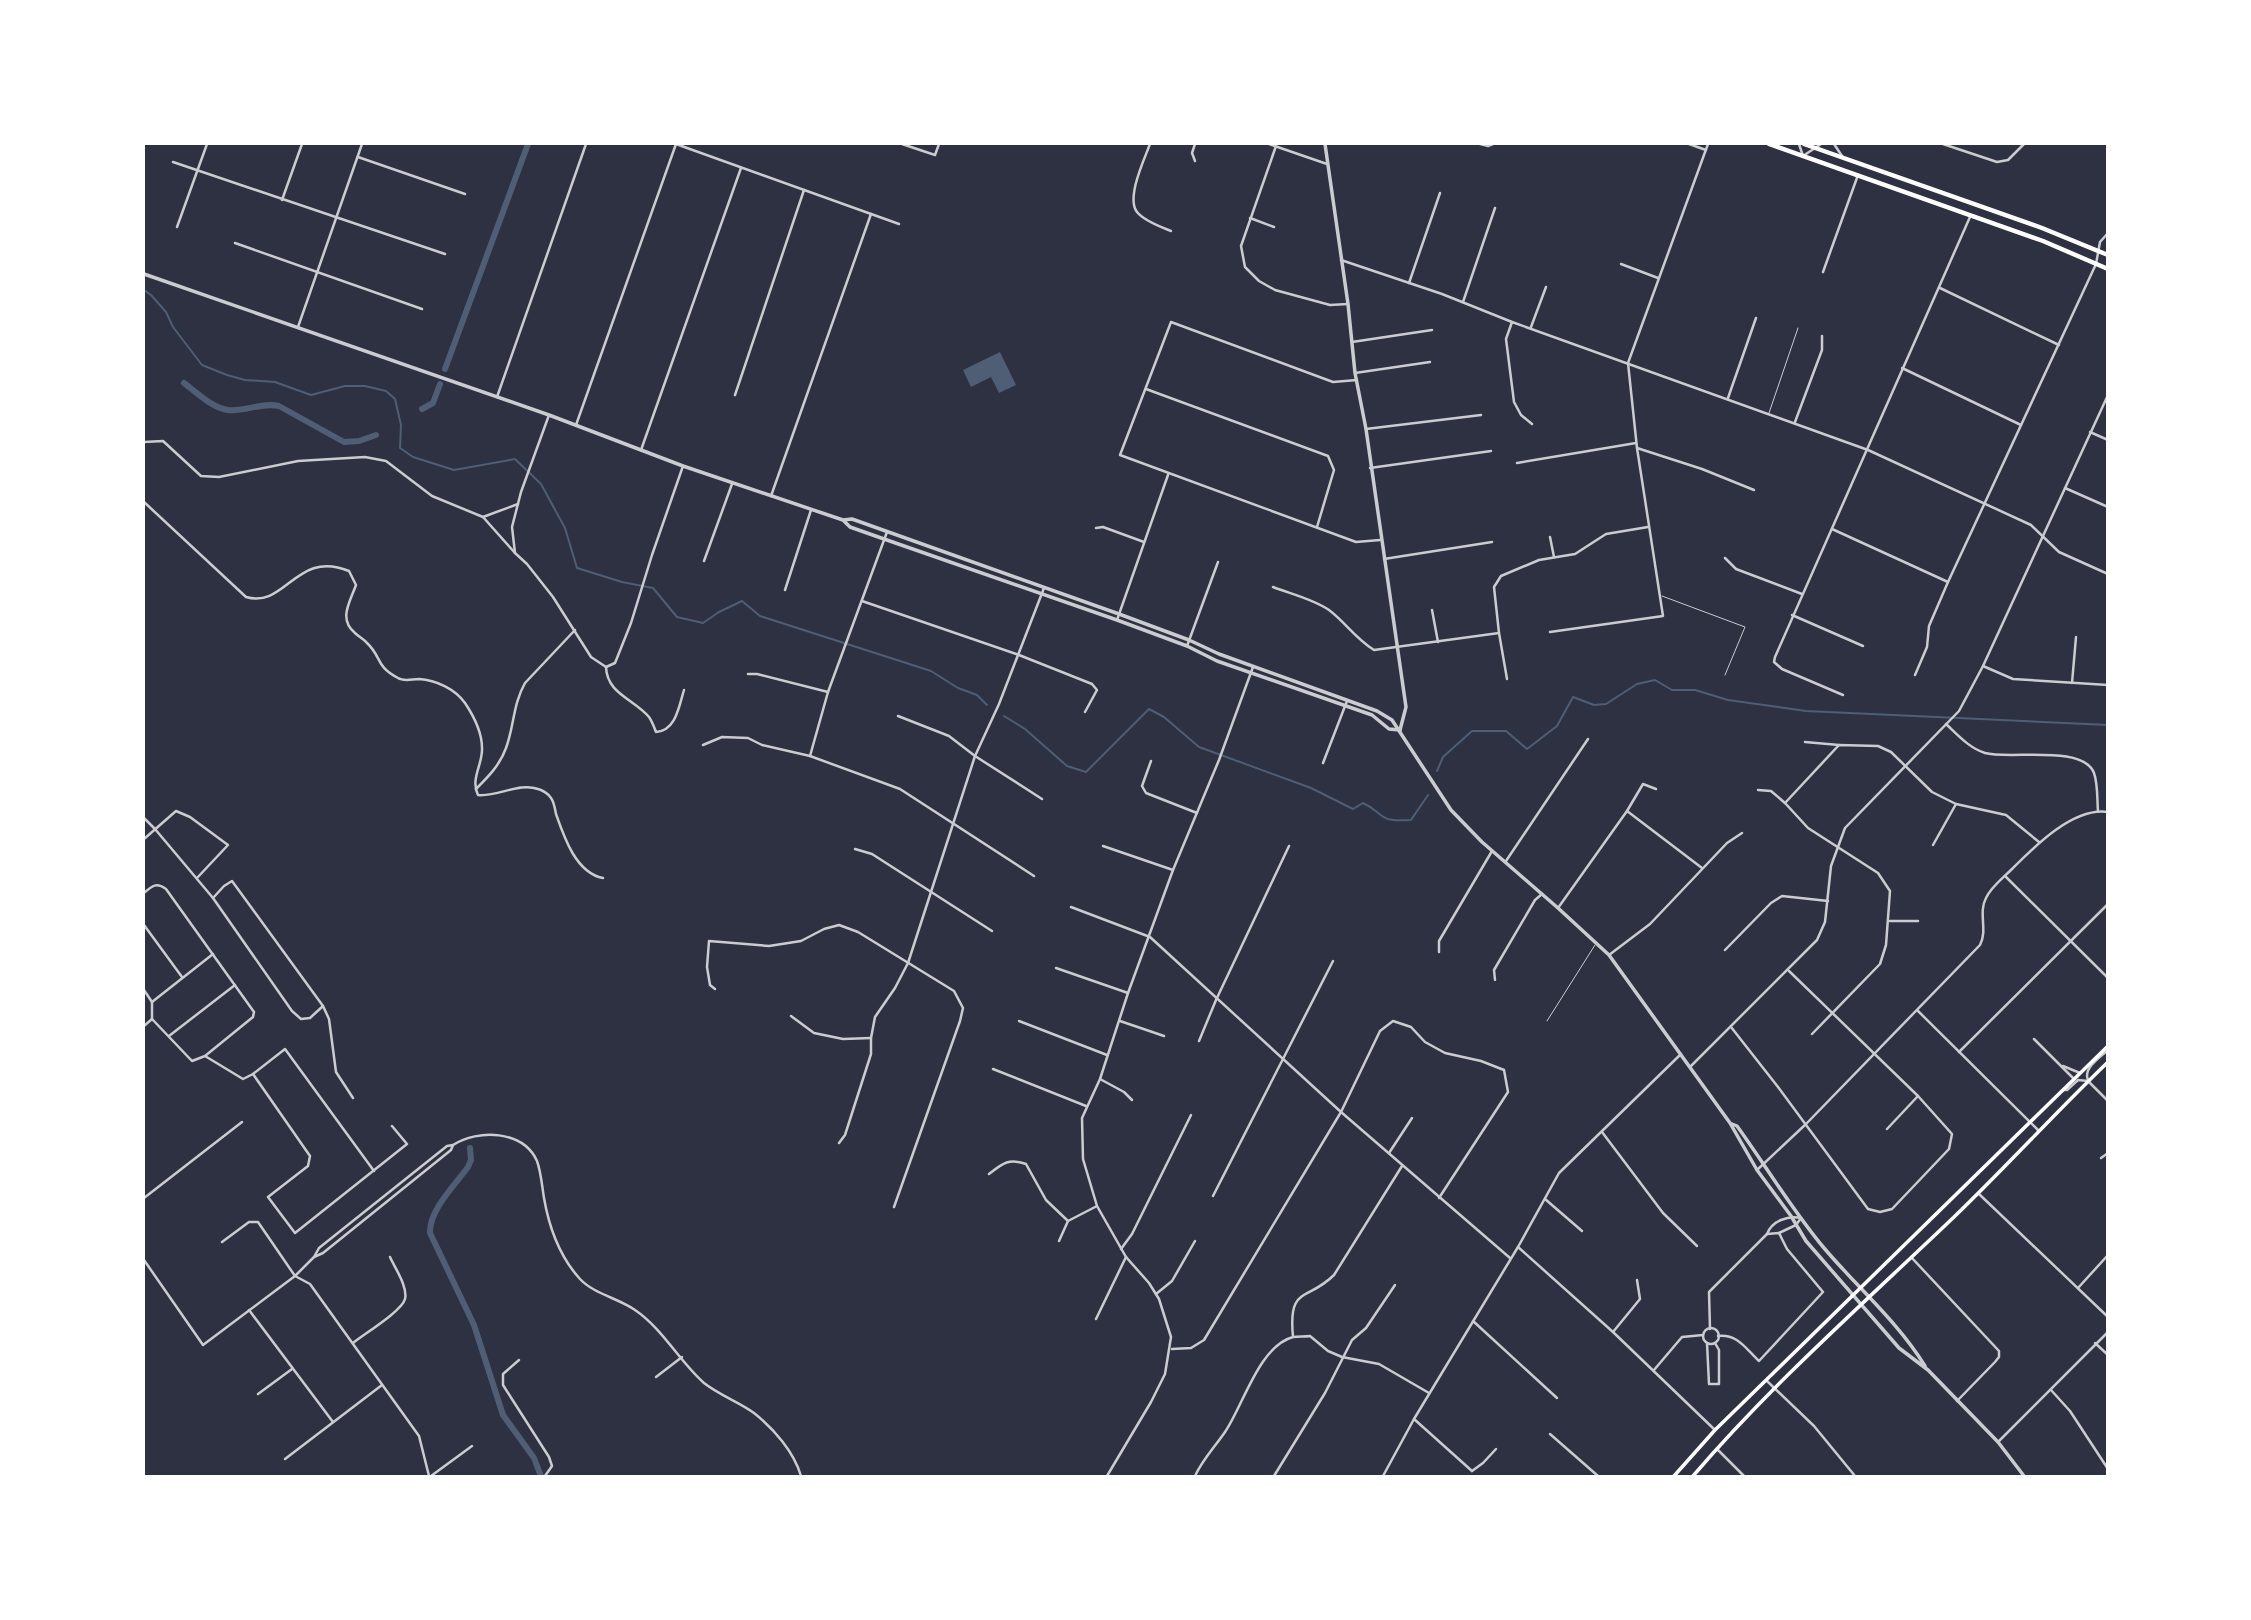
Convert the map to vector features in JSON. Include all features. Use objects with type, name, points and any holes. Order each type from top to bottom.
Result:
[{"type":"main road","points":[[1769,144],[2043,241],[2108,269]]},
{"type":"main road","points":[[1804,144],[1819,146],[2108,255]]},
{"type":"main road","points":[[1674,1476],[1715,1430],[2029,1121],[2108,1048]]},
{"type":"main road","points":[[1693,1476],[1868,1296],[1979,1194],[2038,1130],[2108,1062]]},
{"type":"street","points":[[177,227],[207,144]]},
{"type":"street","points":[[282,200],[302,144]]},
{"type":"street","points":[[298,327],[362,144]]},
{"type":"street","points":[[496,397],[586,144]]},
{"type":"street","points":[[576,425],[676,144],[899,224]]},
{"type":"street","points":[[902,144],[935,155],[939,144]]},
{"type":"street","points":[[1150,144],[1133,193],[1133,203],[1138,214],[1171,232]]},
{"type":"street","points":[[1195,144],[1192,153],[1195,162]]},
{"type":"street","points":[[1269,144],[1327,164]]},
{"type":"street","points":[[1325,144],[1355,373],[1366,429],[1406,707],[1400,730]]},
{"type":"street","points":[[1480,144],[1493,144]]},
{"type":"street","points":[[1689,144],[1706,150]]},
{"type":"street","points":[[1550,632],[1663,616],[1636,443],[1628,363],[1708,144]]},
{"type":"street","points":[[1799,144],[1803,156],[1819,146]]},
{"type":"street","points":[[1834,144],[1845,158]]},
{"type":"street","points":[[1943,144],[1997,162],[2008,160],[2024,144]]},
{"type":"street","points":[[1276,146],[1241,246],[1245,267],[1259,281],[1275,290],[1330,305],[1348,304]]},
{"type":"street","points":[[358,157],[465,194]]},
{"type":"street","points":[[173,162],[445,254]]},
{"type":"street","points":[[641,450],[741,168]]},
{"type":"street","points":[[1823,272],[1858,175]]},
{"type":"street","points":[[735,395],[804,190]]},
{"type":"street","points":[[1409,283],[1440,193]]},
{"type":"street","points":[[1463,302],[1495,208]]},
{"type":"street","points":[[771,496],[871,214]]},
{"type":"street","points":[[1843,695],[1782,669],[1774,662],[1792,615],[1868,450],[1869,442],[1970,216]]},
{"type":"street","points":[[1250,218],[1274,227]]},
{"type":"street","points":[[1915,675],[1927,647],[1929,626],[1948,582],[2096,264],[2100,241],[2108,233]]},
{"type":"street","points":[[235,243],[422,309]]},
{"type":"street","points":[[1341,260],[1868,450],[2031,525],[2059,552],[2108,574]]},
{"type":"street","points":[[1621,264],[1658,278]]},
{"type":"street","points":[[144,274],[549,415],[683,467],[843,520],[852,519],[1119,614],[1346,703],[1372,715],[1390,729],[1400,730]]},
{"type":"street","points":[[1531,328],[1546,287]]},
{"type":"street","points":[[1940,288],[2059,345]]},
{"type":"street","points":[[1728,398],[1756,318]]},
{"type":"street","points":[[1357,380],[1333,382],[1171,322],[1120,455],[1356,542],[1381,540]]},
{"type":"street","points":[[1512,322],[1507,339],[1514,402],[1521,415],[1532,424]]},
{"type":"street","points":[[1352,342],[1432,330]]},
{"type":"street","points":[[1795,422],[1822,350],[1822,336]]},
{"type":"street","points":[[1355,373],[1430,362]]},
{"type":"street","points":[[1902,368],[2021,425]]},
{"type":"street","points":[[1146,389],[1328,456],[1334,470],[1317,527]]},
{"type":"street","points":[[1691,1066],[1816,940],[1825,922],[1831,866],[1845,828],[1959,711],[1983,666],[2108,395]]},
{"type":"street","points":[[515,553],[512,527],[530,465],[549,415]]},
{"type":"street","points":[[1366,429],[1481,415]]},
{"type":"street","points":[[2090,432],[2108,440]]},
{"type":"street","points":[[144,442],[163,441],[201,476],[219,477],[298,461],[365,457],[386,461],[432,496],[483,517],[527,564],[553,597],[591,657],[606,667]]},
{"type":"street","points":[[1517,463],[1636,443]]},
{"type":"street","points":[[1637,448],[1702,469],[1754,491]]},
{"type":"street","points":[[1370,468],[1491,451]]},
{"type":"street","points":[[606,667],[615,663],[618,657],[683,467]]},
{"type":"street","points":[[1117,620],[1168,474]]},
{"type":"street","points":[[704,561],[732,484]]},
{"type":"street","points":[[2064,488],[2108,508]]},
{"type":"street","points":[[144,502],[246,597],[266,599],[309,569],[318,566],[349,571],[356,585],[345,617],[346,622],[353,632],[367,643],[381,668],[399,679],[420,679],[441,684],[464,703],[479,732],[482,749],[475,789],[478,795],[490,796],[528,787],[547,793],[579,862],[591,875],[603,878]]},
{"type":"street","points":[[483,517],[518,504]]},
{"type":"street","points":[[785,590],[811,510]]},
{"type":"street","points":[[843,520],[850,527],[884,540],[1117,620],[1250,673],[1377,711],[1391,720],[1451,810],[1609,955],[1691,1066],[1806,1241],[1899,1348],[1928,1370],[1998,1442],[2024,1476]]},
{"type":"street","points":[[1096,528],[1103,527],[1144,542]]},
{"type":"street","points":[[1507,679],[1494,594],[1496,581],[1509,572],[1539,560],[1583,551],[1605,534],[1648,527]]},
{"type":"street","points":[[1832,529],[1948,582]]},
{"type":"street","points":[[810,756],[828,692],[887,532]]},
{"type":"street","points":[[1550,537],[1553,557]]},
{"type":"street","points":[[1384,559],[1492,542]]},
{"type":"street","points":[[1725,558],[1736,569],[1802,594]]},
{"type":"street","points":[[1187,646],[1218,562]]},
{"type":"street","points":[[1273,587],[1329,610],[1362,643],[1374,650],[1499,633]]},
{"type":"street","points":[[839,1143],[845,1135],[871,1054],[875,1017],[908,963],[975,756],[999,704],[1044,589]]},
{"type":"street","points":[[862,601],[1019,655],[1092,684],[1097,690],[1085,712]]},
{"type":"street","points":[[1432,610],[1438,642]]},
{"type":"street","points":[[1792,615],[1863,646]]},
{"type":"street","points":[[475,789],[492,773],[506,749],[517,702],[525,683],[575,630]]},
{"type":"street","points":[[2072,683],[2076,637]]},
{"type":"street","points":[[1983,666],[2013,679],[2108,685]]},
{"type":"street","points":[[606,667],[606,675],[613,687],[646,714],[656,732],[665,732],[671,727],[684,690]]},
{"type":"street","points":[[1107,1476],[1166,1374],[1171,1337],[1156,1294],[1126,1257],[1097,1206],[1096,1195],[1086,1171],[1082,1147],[1082,1118],[1100,1080],[1128,993],[1173,870],[1219,760],[1253,667]]},
{"type":"street","points":[[748,674],[828,692]]},
{"type":"street","points":[[1323,763],[1346,703]]},
{"type":"street","points":[[898,716],[949,737],[1041,799]]},
{"type":"street","points":[[1946,724],[1968,744],[1986,753],[2063,756],[2086,762],[2094,772],[2098,811]]},
{"type":"street","points":[[703,745],[722,737],[748,738],[762,745],[810,756],[900,789],[1034,876]]},
{"type":"street","points":[[1506,861],[1588,739]]},
{"type":"street","points":[[1805,742],[1878,746],[1891,752],[1933,792],[1956,804],[2006,815],[2039,842]]},
{"type":"street","points":[[1785,803],[1839,745]]},
{"type":"street","points":[[1151,761],[1142,786],[1146,793],[1197,813]]},
{"type":"street","points":[[1558,908],[1643,784],[1656,789]]},
{"type":"street","points":[[1758,790],[1771,792],[1808,828],[1878,873],[1890,891],[1886,945],[1880,964],[1812,1034]]},
{"type":"street","points":[[1933,845],[1956,804]]},
{"type":"street","points":[[144,839],[176,811],[190,817],[228,845],[197,878]]},
{"type":"street","points":[[1627,811],[1703,869]]},
{"type":"street","points":[[1757,1170],[1806,1125],[1980,945],[1984,938],[1985,900],[2005,876],[2039,842],[2076,819],[2098,811],[2108,812]]},
{"type":"street","points":[[144,818],[214,898],[292,1011],[301,1019],[310,1018],[323,1006]]},
{"type":"street","points":[[1609,955],[1650,923],[1727,843],[1741,833]]},
{"type":"street","points":[[1103,846],[1173,870]]},
{"type":"street","points":[[1199,1041],[1289,846]]},
{"type":"street","points":[[855,849],[872,854],[992,932]]},
{"type":"street","points":[[1439,952],[1439,941],[1492,850]]},
{"type":"street","points":[[2005,876],[2108,978]]},
{"type":"street","points":[[214,898],[224,886],[233,881],[323,1006],[329,1019],[335,1072],[353,1098]]},
{"type":"street","points":[[144,893],[153,885],[166,889],[254,1012],[253,1017],[205,1056],[192,1061],[152,1018],[152,1002],[144,990]]},
{"type":"street","points":[[1495,980],[1494,970],[1535,900],[1542,894]]},
{"type":"street","points":[[1725,950],[1771,903],[1782,897],[1828,901]]},
{"type":"street","points":[[1959,1052],[2108,904]]},
{"type":"street","points":[[1071,907],[1150,937],[1341,1112],[1510,1258]]},
{"type":"street","points":[[1889,921],[1918,921]]},
{"type":"street","points":[[144,925],[181,976]]},
{"type":"street","points":[[715,989],[710,985],[707,967],[709,942],[769,946],[801,942],[824,929],[839,925],[858,932],[954,991],[963,1008],[894,1207]]},
{"type":"street","points":[[152,1002],[181,976],[213,954]]},
{"type":"street","points":[[1213,1196],[1333,961]]},
{"type":"street","points":[[1056,968],[1128,993]]},
{"type":"street","points":[[1731,1027],[1868,1209],[1880,1212],[1892,1209],[1949,1149],[1952,1139],[1949,1128],[1788,970]]},
{"type":"street","points":[[169,1035],[235,985]]},
{"type":"street","points":[[1918,1011],[2038,1130]]},
{"type":"street","points":[[791,1016],[814,1032],[843,1039],[871,1038]]},
{"type":"street","points":[[144,1026],[152,1018]]},
{"type":"street","points":[[1019,1021],[1107,1055]]},
{"type":"street","points":[[1120,1021],[1164,1036]]},
{"type":"street","points":[[1171,1349],[1191,1348],[1203,1340],[1341,1112],[1380,1031],[1393,1021],[1410,1027],[1425,1042],[1445,1053],[1481,1061],[1504,1070],[1508,1092],[1439,1198]]},
{"type":"street","points":[[2034,1038],[2075,1079]]},
{"type":"street","points":[[2108,1048],[2088,1069],[2086,1077],[2108,1101]]},
{"type":"street","points":[[205,1056],[243,1079],[285,1049],[374,1171]]},
{"type":"street","points":[[1383,1476],[1559,1174],[1682,1053]]},
{"type":"street","points":[[2063,1066],[2080,1073]]},
{"type":"street","points":[[993,1069],[1086,1106]]},
{"type":"street","points":[[253,1074],[310,1156],[309,1166],[268,1197],[295,1233],[407,1144],[392,1126]]},
{"type":"street","points":[[1100,1080],[1124,1092],[1132,1100]]},
{"type":"street","points":[[2063,1090],[2067,1090],[2078,1080],[2088,1081]]},
{"type":"street","points":[[1887,1129],[1918,1097]]},
{"type":"street","points":[[1121,1248],[1132,1234],[1191,1115]]},
{"type":"street","points":[[1389,1153],[1412,1118]]},
{"type":"street","points":[[144,1198],[242,1122]]},
{"type":"street","points":[[1730,1123],[1737,1126],[1825,1249],[1914,1348],[1928,1370]]},
{"type":"street","points":[[1602,1132],[1663,1213],[1697,1246]]},
{"type":"street","points":[[144,1260],[203,1345],[295,1276],[314,1257],[323,1253],[460,1140],[470,1136],[500,1135],[512,1139],[531,1152],[537,1162],[548,1221],[555,1238],[581,1280],[589,1287],[636,1311],[658,1329],[705,1383],[754,1414],[769,1428],[795,1461],[801,1476]]},
{"type":"street","points":[[2101,1158],[2108,1153]]},
{"type":"street","points":[[989,1174],[1000,1165],[1014,1160],[1026,1164],[1046,1200],[1069,1221]]},
{"type":"street","points":[[1293,1337],[1291,1318],[1294,1305],[1305,1292],[1324,1285],[1334,1275],[1402,1166]]},
{"type":"street","points":[[1979,1194],[2108,1317]]},
{"type":"street","points":[[1545,1199],[1582,1231]]},
{"type":"street","points":[[1059,1241],[1069,1221],[1097,1206]]},
{"type":"street","points":[[1710,1329],[1709,1292],[1767,1234],[1772,1225],[1791,1216],[1801,1218]]},
{"type":"street","points":[[1767,1234],[1779,1233],[1796,1225],[1801,1218]]},
{"type":"street","points":[[222,1242],[249,1222],[258,1222],[295,1276],[310,1284],[419,1436],[430,1476],[472,1447]]},
{"type":"street","points":[[1718,1336],[1730,1335],[1735,1338],[1759,1361],[1823,1292],[1787,1249],[1779,1233]]},
{"type":"street","points":[[1156,1294],[1172,1281],[1195,1241]]},
{"type":"street","points":[[1518,1247],[1654,1370],[1715,1430]]},
{"type":"street","points":[[2078,1288],[2108,1255]]},
{"type":"street","points":[[353,1343],[400,1308],[405,1299],[404,1288],[390,1257]]},
{"type":"street","points":[[1096,1319],[1126,1257]]},
{"type":"street","points":[[1911,1257],[1999,1351],[1996,1362],[1957,1401]]},
{"type":"street","points":[[1613,1332],[1640,1299],[1637,1280]]},
{"type":"street","points":[[1274,1476],[1325,1393],[1352,1340],[1366,1328],[1395,1285]]},
{"type":"street","points":[[249,1310],[333,1422]]},
{"type":"street","points":[[1473,1321],[1556,1398]]},
{"type":"street","points":[[1710,1329],[1717,1332],[1718,1336]]},
{"type":"street","points":[[1654,1370],[1682,1337],[1703,1335],[1710,1329]]},
{"type":"street","points":[[1998,1442],[2108,1332]]},
{"type":"street","points":[[1703,1335],[1707,1343],[1709,1384],[1715,1386],[1719,1384],[1719,1350],[1715,1343]]},
{"type":"street","points":[[1195,1476],[1203,1459],[1226,1431],[1252,1377],[1278,1346],[1293,1337],[1310,1336],[1328,1351],[1342,1357],[1380,1364],[1429,1393]]},
{"type":"street","points":[[1715,1343],[1718,1336]]},
{"type":"street","points":[[1707,1343],[1715,1343]]},
{"type":"street","points":[[2095,1343],[2108,1355]]},
{"type":"street","points":[[656,1377],[682,1357]]},
{"type":"street","points":[[519,1360],[503,1374],[503,1384],[548,1457],[552,1466],[545,1476]]},
{"type":"street","points":[[258,1394],[292,1369]]},
{"type":"street","points":[[1767,1381],[1814,1426],[1855,1476]]},
{"type":"street","points":[[285,1459],[382,1384]]},
{"type":"street","points":[[2051,1390],[2070,1411],[2108,1469]]},
{"type":"street","points":[[1414,1419],[1472,1471]]},
{"type":"street","points":[[1550,1434],[1598,1476]]},
{"type":"street","points":[[1470,1476],[1496,1449]]},
{"type":"street","points":[[1717,1449],[1744,1476]]},
{"type":"lane","points":[[1769,413],[1798,328]]},
{"type":"lane","points":[[1660,596],[1745,627],[1725,674]]},
{"type":"lane","points":[[1547,1021],[1596,943]]},
{"type":"water","points":[[1000,352],[1016,385],[999,393],[991,377],[971,387],[963,370]]},
{"type":"waterway","points":[[445,369],[528,144]]},
{"type":"waterway","points":[[144,290],[166,312],[173,327],[202,365],[245,380],[275,382],[311,395],[345,386],[365,386],[386,391],[395,399],[401,425],[400,448],[413,457],[454,470],[515,459],[541,484],[565,528],[577,568],[653,588],[677,617],[703,623],[742,601],[760,616],[931,671],[958,688],[977,695],[987,705]]},
{"type":"waterway","points":[[184,383],[222,409],[279,406],[344,442],[359,441],[376,435]]},
{"type":"waterway","points":[[422,409],[433,403],[440,384]]},
{"type":"waterway","points":[[1437,771],[1443,757],[1472,731],[1506,731],[1527,749],[1557,726],[1573,697],[1594,705],[1606,704],[1637,684],[1655,680],[1672,690],[1695,690],[1728,700],[1806,711],[2108,725]]},
{"type":"waterway","points":[[1004,716],[1025,729],[1067,766],[1086,772],[1149,709],[1164,717],[1199,747],[1311,788],[1353,809],[1363,803],[1389,819],[1411,820],[1428,795]]},
{"type":"waterway","points":[[470,1148],[471,1160],[468,1167],[438,1207],[430,1233],[474,1325],[503,1415],[534,1458],[541,1476]]}]
